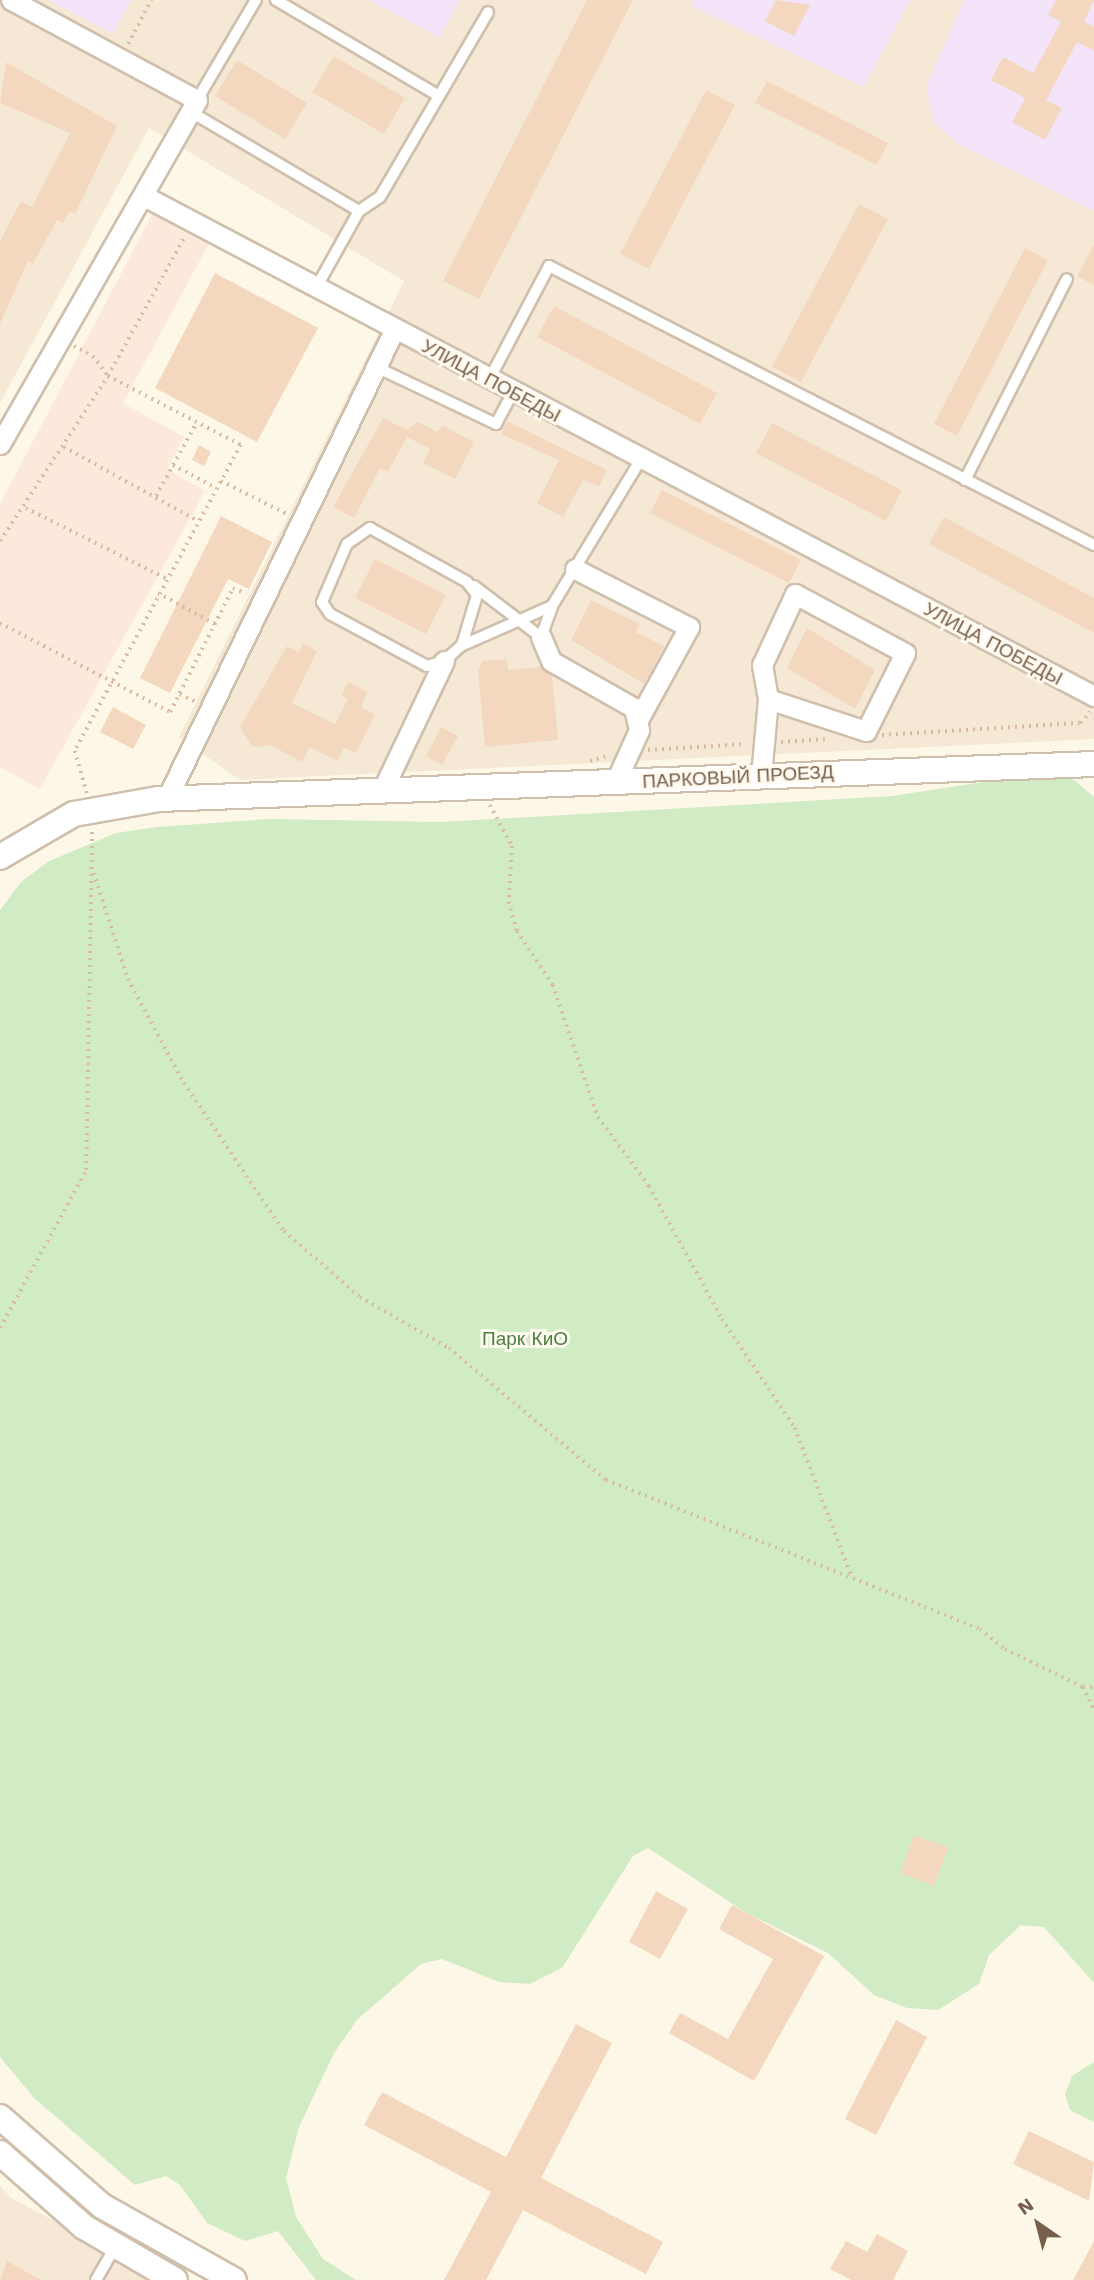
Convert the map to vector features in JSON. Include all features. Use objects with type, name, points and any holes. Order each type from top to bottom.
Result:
[{"type":"street","points":[[0,444],[194,106],[121,58],[11,0]]},
{"type":"street","name":"УЛИЦА ПОБЕДЫ","points":[[144,196],[1091,696]]},
{"type":"street","points":[[167,798],[394,330]]},
{"type":"street","points":[[575,569],[689,627],[639,718],[615,783]]},
{"type":"street","points":[[761,775],[768,699],[762,665],[795,594],[905,653],[866,731],[768,699]]},
{"type":"street","points":[[541,637],[551,661],[634,708],[639,718]]},
{"type":"street","points":[[382,791],[444,661]]},
{"type":"street","name":"ПАРКОВЫЙ ПРОЕЗД","points":[[4,847],[91,809],[167,798],[1094,764]]},
{"type":"street","points":[[0,2117],[51,2166],[128,2224],[234,2280]]},
{"type":"street","points":[[0,2152],[35,2188],[114,2248],[175,2280]]},
{"type":"street","points":[[114,2248],[128,2224]]},
{"type":"lane","points":[[256,0],[194,106],[359,211]]},
{"type":"lane","points":[[276,0],[439,96]]},
{"type":"lane","points":[[316,288],[359,211],[380,197],[488,12]]},
{"type":"lane","points":[[489,380],[549,265],[1094,545]]},
{"type":"lane","points":[[965,480],[1067,279]]},
{"type":"lane","points":[[376,367],[496,424],[513,392]]},
{"type":"lane","points":[[552,606],[524,619],[462,645],[444,661],[427,666],[330,614],[322,602],[347,544],[370,528],[467,582],[524,619],[541,637],[552,606],[641,459]]},
{"type":"lane","points":[[462,645],[477,611],[477,595],[467,582]]},
{"type":"lane","points":[[96,2280],[114,2248]]},
{"type":"path","points":[[121,58],[151,0]]},
{"type":"path","points":[[0,541],[26,508],[108,376],[193,222]]},
{"type":"path","points":[[0,1328],[86,1170],[94,873],[91,809],[75,751],[110,681],[241,445],[108,376],[93,356],[61,339]]},
{"type":"path","points":[[155,497],[197,422]]},
{"type":"path","points":[[64,446],[198,521]]},
{"type":"path","points":[[173,465],[216,488]]},
{"type":"path","points":[[221,481],[302,521]]},
{"type":"path","points":[[26,508],[167,579]]},
{"type":"path","points":[[0,623],[170,712],[233,588]]},
{"type":"path","points":[[158,593],[215,624]]},
{"type":"path","points":[[874,736],[1080,723],[1091,696]]},
{"type":"path","points":[[580,764],[629,751],[833,738]]},
{"type":"path","points":[[500,820],[512,846],[509,902],[517,931],[553,985],[598,1117],[649,1186],[722,1319],[795,1428],[852,1577]]},
{"type":"path","points":[[94,873],[128,979],[184,1083],[284,1231],[360,1297],[490,1379],[606,1480],[980,1629],[1005,1649],[1083,1686],[1094,1687]]},
{"type":"path","points":[[1083,1686],[1094,1710]]},
{"type":"shaded area","points":[[0,0],[1094,0],[1094,739],[240,780],[179,737],[404,281],[149,128],[0,403]]},
{"type":"shaded area","points":[[49,0],[131,0],[113,34]]},
{"type":"shaded area","points":[[369,0],[460,0],[440,38]]},
{"type":"shaded area","points":[[692,0],[910,0],[864,87],[693,7]]},
{"type":"shaded area","points":[[964,0],[1094,0],[1094,211],[958,144],[933,122],[926,87]]},
{"type":"shaded area","points":[[155,209],[211,240],[123,403],[184,437],[167,470],[205,491],[40,789],[0,767],[0,504]]},
{"type":"shaded area","points":[[0,2186],[11,2198],[166,2280],[0,2280]]},
{"type":"green space","name":"Парк КиО","points":[[1049,772],[1074,780],[1094,797],[1094,1983],[1044,1927],[1021,1925],[989,1955],[979,1984],[938,2010],[907,2008],[874,1995],[828,1953],[748,1914],[648,1848],[633,1856],[562,1968],[530,1984],[499,1982],[442,1959],[421,1964],[357,2020],[334,2053],[299,2127],[286,2178],[296,2217],[323,2259],[356,2280],[316,2280],[278,2231],[245,2241],[207,2223],[180,2185],[166,2176],[135,2185],[34,2098],[0,2057],[0,910],[21,882],[49,861],[116,833],[157,827],[269,819],[441,822],[892,796]]},
{"type":"green space","points":[[1094,2062],[1094,2122],[1070,2110],[1065,2094],[1072,2076]]},
{"type":"building","points":[[587,0],[633,0],[479,299],[443,281]]},
{"type":"building","points":[[776,0],[810,5],[794,36],[765,21]]},
{"type":"building","points":[[1056,0],[1094,0],[1084,22],[1094,27],[1094,51],[1077,42],[1046,100],[1062,108],[1045,140],[1012,122],[1025,98],[991,80],[1003,57],[1033,73],[1061,22],[1048,15]]},
{"type":"building","points":[[334,56],[405,98],[384,134],[312,92]]},
{"type":"building","points":[[237,60],[307,103],[285,139],[215,96]]},
{"type":"building","points":[[6,62],[117,126],[75,214],[70,211],[63,223],[57,220],[33,264],[28,261],[0,324],[0,241],[21,201],[32,207],[70,133],[0,103]]},
{"type":"building","points":[[767,81],[888,143],[877,165],[755,103]]},
{"type":"building","points":[[706,90],[735,105],[649,269],[620,254]]},
{"type":"building","points":[[859,204],[888,219],[801,382],[772,367]]},
{"type":"building","points":[[1094,245],[1094,285],[1077,276]]},
{"type":"building","points":[[1025,248],[1048,260],[957,436],[934,424]]},
{"type":"building","points":[[215,273],[318,328],[257,442],[155,388]]},
{"type":"building","points":[[554,306],[717,393],[700,424],[537,337]]},
{"type":"building","points":[[383,418],[407,430],[418,422],[438,432],[442,425],[474,442],[455,479],[423,463],[430,449],[407,437],[388,472],[380,468],[354,518],[333,507]]},
{"type":"building","points":[[507,421],[607,470],[599,486],[583,480],[563,517],[537,503],[559,460],[501,434]]},
{"type":"building","points":[[772,423],[902,490],[886,521],[756,453]]},
{"type":"building","points":[[199,445],[211,452],[204,466],[192,460]]},
{"type":"building","points":[[662,490],[801,560],[789,583],[650,513]]},
{"type":"building","points":[[221,516],[272,542],[249,589],[228,579],[170,693],[140,678]]},
{"type":"building","points":[[944,517],[1094,598],[1094,633],[929,544]]},
{"type":"building","points":[[375,559],[446,595],[426,634],[355,598]]},
{"type":"building","points":[[591,600],[640,624],[636,632],[664,646],[644,684],[571,640]]},
{"type":"building","points":[[807,628],[875,670],[855,709],[787,668]]},
{"type":"building","points":[[303,643],[317,651],[292,703],[335,724],[348,699],[341,696],[348,682],[368,692],[361,707],[375,714],[356,753],[344,748],[337,761],[310,747],[302,762],[270,745],[253,747],[240,727],[287,646],[299,652]]},
{"type":"building","points":[[507,659],[508,670],[541,667],[552,676],[558,740],[485,747],[478,671],[482,661]]},
{"type":"building","points":[[113,707],[146,725],[133,749],[100,732]]},
{"type":"building","points":[[441,727],[458,736],[442,765],[426,756]]},
{"type":"building","points":[[914,1835],[948,1847],[934,1886],[900,1873]]},
{"type":"building","points":[[656,1891],[688,1909],[660,1959],[629,1942]]},
{"type":"building","points":[[732,1905],[824,1956],[754,2081],[669,2033],[680,2013],[728,2039],[773,1959],[719,1929]]},
{"type":"building","points":[[896,2020],[927,2037],[876,2135],[845,2119]]},
{"type":"building","points":[[576,2024],[612,2043],[541,2178],[663,2242],[646,2274],[523,2210],[486,2280],[444,2280],[491,2192],[364,2125],[382,2092],[506,2157]]},
{"type":"building","points":[[1029,2131],[1094,2162],[1089,2201],[1013,2164]]},
{"type":"building","points":[[877,2234],[908,2251],[893,2280],[851,2280],[830,2269],[846,2241],[867,2252]]},
{"type":"building","points":[[1094,2241],[1094,2280],[1073,2280]]},
{"type":"building","points":[[7,2261],[41,2280],[0,2280]]}]
